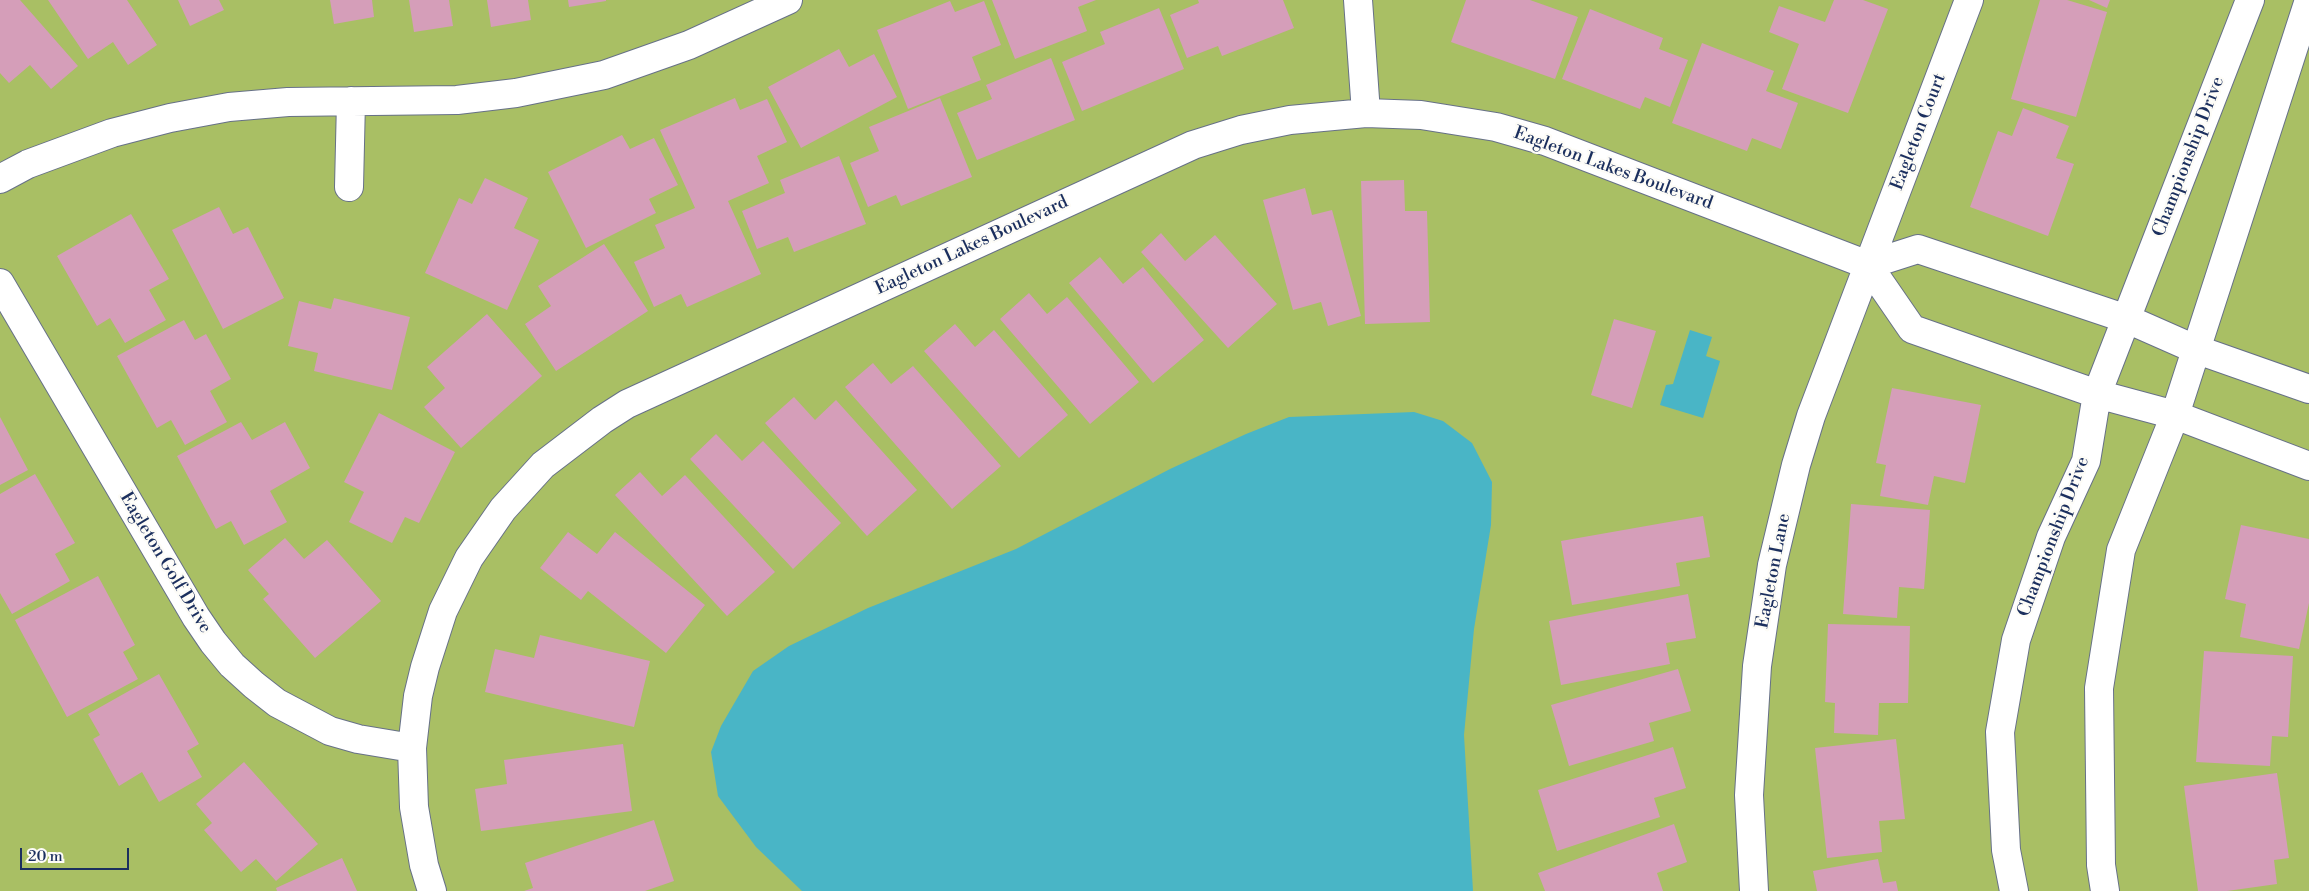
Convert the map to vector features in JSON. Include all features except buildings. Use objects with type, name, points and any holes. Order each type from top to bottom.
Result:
[{"type":"street","points":[[0,179],[28,164],[112,133],[170,118],[229,107],[288,102],[351,100],[398,102],[457,100],[516,93],[604,75],[689,45],[788,0]]},
{"type":"street","points":[[1358,0],[1366,113]]},
{"type":"street","name":"Eagleton Court","points":[[1868,265],[1969,0]]},
{"type":"street","name":"Championship Drive","points":[[2014,891],[2006,850],[2000,732],[2016,640],[2051,537],[2086,461],[2097,394],[2250,0]]},
{"type":"street","points":[[2105,891],[2101,865],[2099,688],[2121,550],[2175,415],[2309,0]]},
{"type":"street","points":[[349,187],[351,100]]},
{"type":"street","name":"Eagleton Lakes Boulevard","points":[[432,891],[424,865],[414,807],[412,748],[418,696],[424,667],[443,611],[469,558],[503,509],[543,465],[602,420],[627,404],[1193,145],[1241,130],[1290,120],[1366,113],[1421,115],[1496,127],[1545,141],[1868,265]]},
{"type":"street","points":[[2309,389],[2195,349],[2127,319],[1918,250],[1868,265],[1912,329],[2097,394],[2175,415],[2309,466]]},
{"type":"street","name":"Eagleton Lane","points":[[1754,891],[1749,795],[1750,769],[1757,666],[1772,566],[1796,465],[1811,416],[1868,265]]},
{"type":"street","name":"Eagleton Golf Drive","points":[[0,283],[196,617],[232,665],[277,703],[330,731],[358,739],[412,748]]},
{"type":"green space","points":[[0,0],[2309,0],[2309,891],[0,891]]},
{"type":"water","points":[[1690,330],[1712,337],[1706,356],[1720,361],[1703,418],[1660,405],[1666,385],[1673,384]]},
{"type":"water","points":[[1414,412],[1443,421],[1472,443],[1492,482],[1491,525],[1474,629],[1464,735],[1473,891],[802,891],[756,847],[718,796],[711,752],[721,726],[753,671],[789,646],[868,608],[1016,549],[1170,469],[1246,434],[1289,417]]}]
